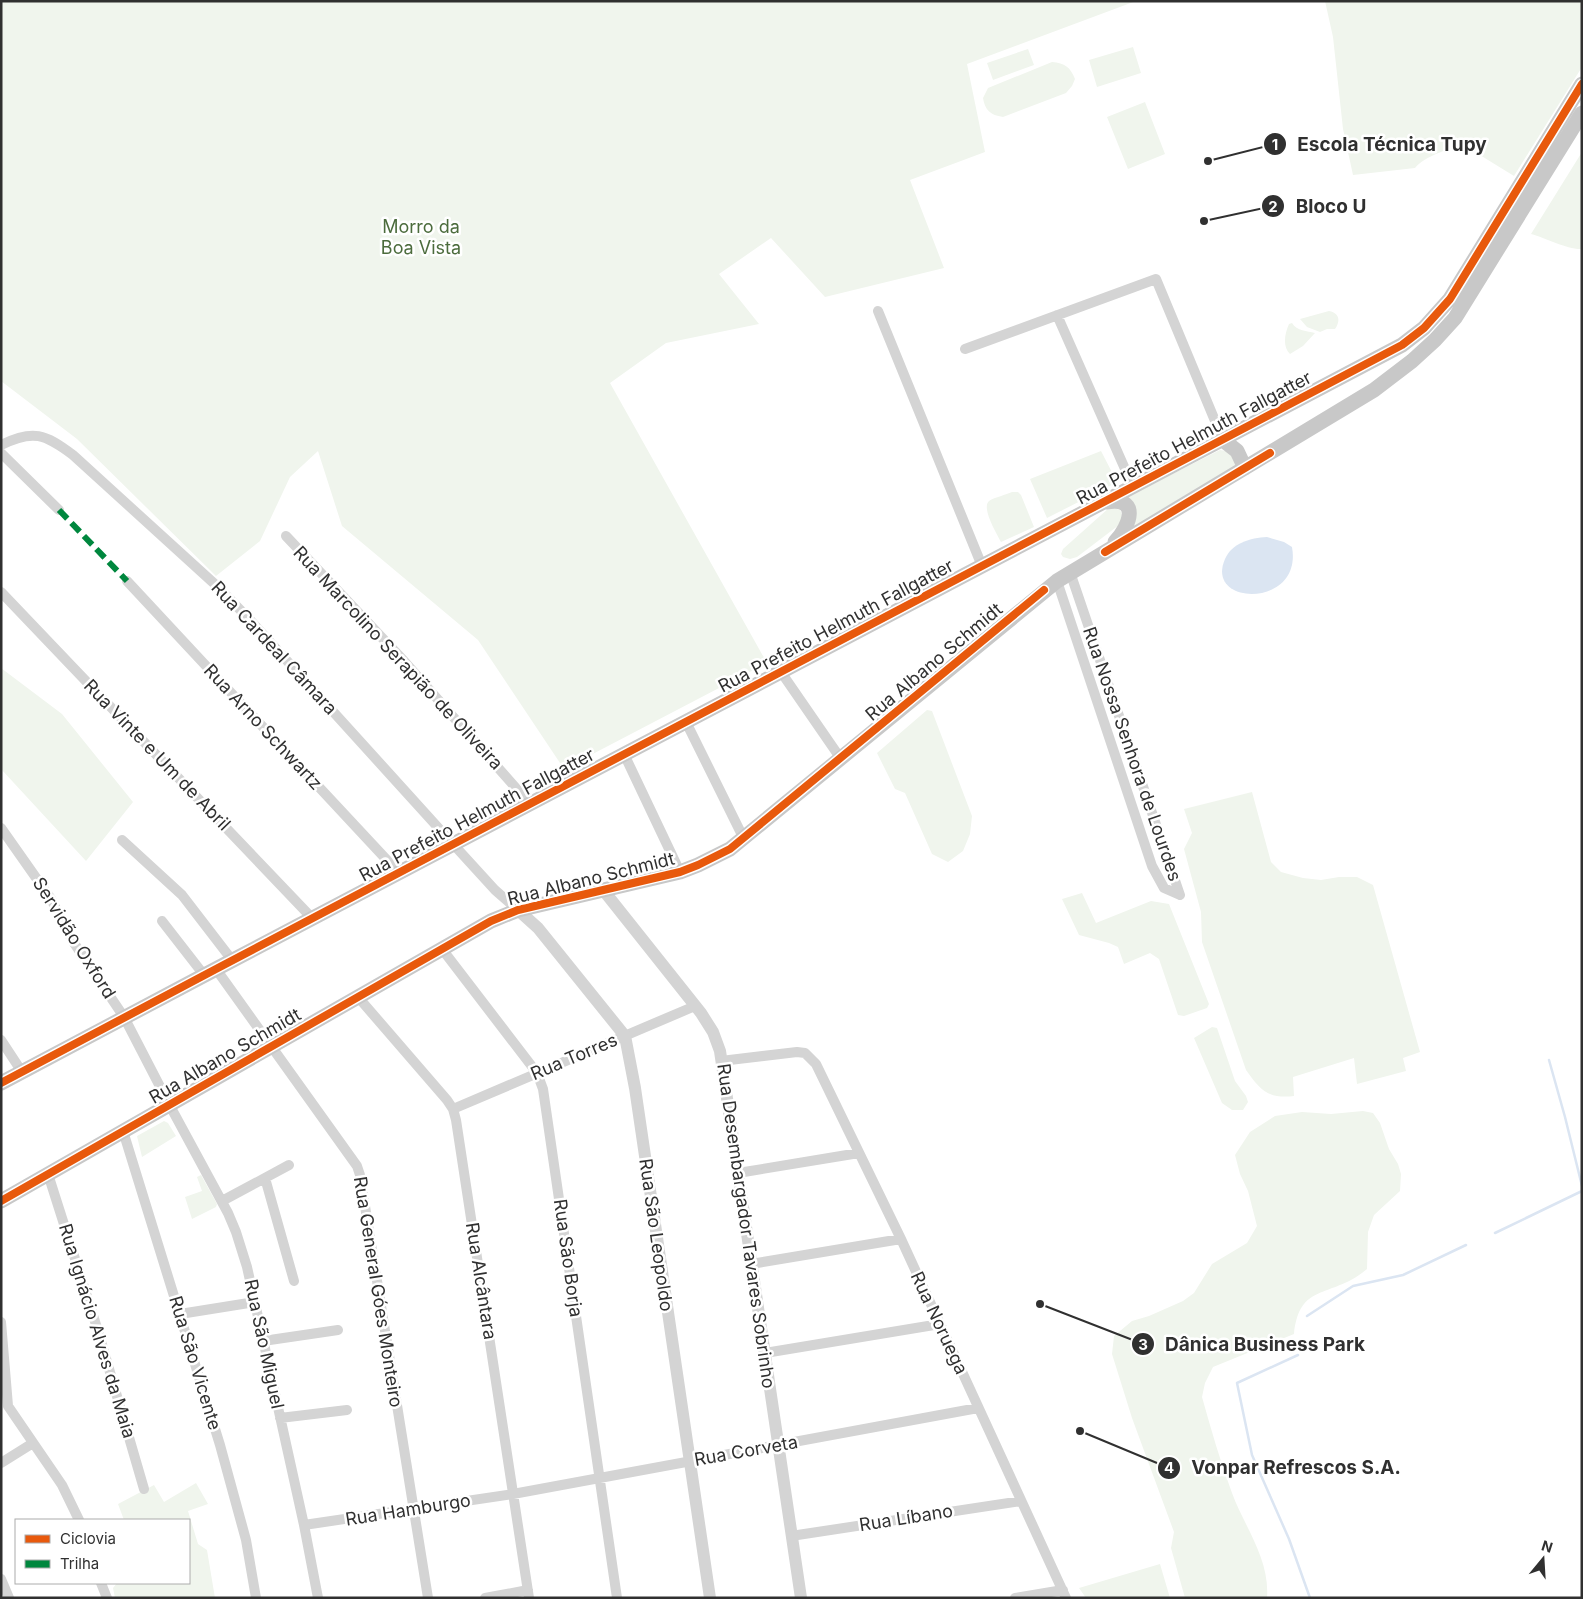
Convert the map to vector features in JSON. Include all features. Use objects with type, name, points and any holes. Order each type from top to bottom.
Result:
[{"type":"main road","name":"Rua Prefeito Helmuth Fallgatter","points":[[1,1083],[1387,354],[1413,338],[1444,307],[1455,291],[1582,84]]},
{"type":"main road","name":"Rua Albano Schmidt","points":[[1,1201],[491,921],[518,910],[680,872],[715,858],[744,839],[1056,581],[1383,384],[1412,362],[1446,328],[1493,258],[1582,113]]},
{"type":"main road","points":[[1223,440],[1237,451],[1245,468]]},
{"type":"main road","points":[[1105,502],[1121,502],[1128,506],[1130,515],[1124,531],[1105,552]]},
{"type":"street","points":[[964,349],[1156,279],[1223,440]]},
{"type":"street","points":[[878,311],[982,566]]},
{"type":"street","points":[[1057,315],[1132,487]]},
{"type":"street","name":"Rua Cardeal Câmara","points":[[1,445],[17,437],[26,435],[36,436],[46,438],[60,445],[73,455],[218,587],[453,844],[496,890],[518,910]]},
{"type":"street","points":[[1,453],[59,510]]},
{"type":"street","name":"Rua Marcolino Serapião de Oliveira","points":[[286,536],[404,661],[530,804]]},
{"type":"street","name":"Rua Nossa Senhora de Lourdes","points":[[1056,581],[1152,866],[1164,888],[1180,895],[1070,572]]},
{"type":"street","name":"Rua Arno Schwartz","points":[[127,581],[399,873]]},
{"type":"street","name":"Rua Vinte e Um de Abril","points":[[1,592],[312,918]]},
{"type":"street","points":[[781,672],[841,759]]},
{"type":"street","points":[[686,722],[744,839]]},
{"type":"street","points":[[624,754],[680,872]]},
{"type":"street","points":[[1129,795],[1144,790]]},
{"type":"street","name":"Servidão Oxford","points":[[1,828],[51,899],[75,946],[124,1017],[169,1104]]},
{"type":"street","points":[[122,840],[182,895],[232,960]]},
{"type":"street","name":"Rua Desembargador Tavares Sobrinho","points":[[604,891],[695,1006],[713,1032],[722,1061],[801,1598]]},
{"type":"street","name":"Rua São Leopoldo","points":[[518,910],[538,928],[625,1036],[635,1088],[710,1598]]},
{"type":"street","name":"Rua General Góes Monteiro","points":[[162,921],[210,972],[272,1046],[352,1158],[360,1175],[428,1598]]},
{"type":"street","name":"Rua São Borja","points":[[442,949],[537,1073],[543,1089],[617,1598]]},
{"type":"street","name":"Rua Alcântara","points":[[358,997],[453,1109],[528,1594]]},
{"type":"street","name":"Rua Torres","points":[[453,1109],[695,1006]]},
{"type":"street","points":[[1,1040],[22,1072]]},
{"type":"street","name":"Rua Noruega","points":[[722,1061],[789,1052],[805,1053],[816,1064],[940,1324],[1064,1594]]},
{"type":"street","name":"Rua São Miguel","points":[[169,1104],[222,1201],[243,1252],[304,1525],[318,1598]]},
{"type":"street","name":"Rua São Vicente","points":[[124,1131],[220,1446],[246,1540],[256,1598]]},
{"type":"street","points":[[738,1173],[859,1153]]},
{"type":"street","points":[[222,1201],[289,1165]]},
{"type":"street","name":"Rua Ignácio Alves da Maia","points":[[48,1174],[98,1331],[144,1489]]},
{"type":"street","points":[[265,1178],[294,1281]]},
{"type":"street","points":[[751,1264],[900,1239]]},
{"type":"street","points":[[180,1314],[255,1302]]},
{"type":"street","points":[[1,1322],[8,1406],[62,1485],[79,1519]]},
{"type":"street","points":[[764,1353],[940,1324]]},
{"type":"street","points":[[263,1341],[338,1330]]},
{"type":"street","name":"Rua Corveta","points":[[513,1494],[978,1408]]},
{"type":"street","points":[[280,1418],[347,1410]]},
{"type":"street","points":[[1,1464],[33,1443]]},
{"type":"street","name":"Rua Hamburgo","points":[[304,1525],[513,1494]]},
{"type":"street","name":"Rua Líbano","points":[[791,1536],[1021,1501]]},
{"type":"street","points":[[1,1579],[9,1598]]},
{"type":"street","points":[[102,1584],[107,1598]]},
{"type":"street","points":[[485,1598],[528,1594]]},
{"type":"street","points":[[1015,1598],[1064,1594]]},
{"type":"green space","name":"Morro da Boa Vista","points":[[1,1],[1136,1],[967,64],[985,152],[910,180],[944,268],[825,297],[771,238],[719,274],[759,324],[666,343],[610,383],[767,663],[564,769],[478,640],[342,526],[318,451],[290,477],[260,541],[216,576],[77,439],[1,381]]},
{"type":"green space","points":[[1325,1],[1582,1],[1582,67],[1514,176],[1462,144],[1430,157],[1415,168],[1353,175],[1343,129],[1333,37]]},
{"type":"green space","points":[[1133,47],[1141,73],[1097,87],[1089,60]]},
{"type":"green space","points":[[1028,49],[1034,65],[993,80],[987,63]]},
{"type":"green space","points":[[1052,62],[1066,66],[1075,79],[1066,93],[1003,117],[991,113],[987,109],[983,98],[988,88]]},
{"type":"green space","points":[[1145,102],[1165,154],[1128,169],[1107,117]]},
{"type":"green space","points":[[1582,152],[1582,249],[1576,249],[1531,234]]},
{"type":"green space","points":[[1329,311],[1335,313],[1338,317],[1335,329],[1327,329],[1320,332],[1307,327],[1300,319]]},
{"type":"green space","points":[[1292,323],[1299,329],[1315,333],[1303,346],[1290,354],[1287,351],[1285,339],[1289,324]]},
{"type":"green space","points":[[1220,450],[1231,452],[1237,466],[1131,530],[1123,499]]},
{"type":"green space","points":[[1101,451],[1116,480],[1110,486],[1047,518],[1030,479]]},
{"type":"green space","points":[[1012,492],[1018,492],[1021,495],[1034,527],[1001,542],[990,521],[987,504],[991,500]]},
{"type":"green space","points":[[1110,507],[1120,510],[1122,514],[1119,525],[1077,557],[1070,559],[1063,557],[1061,554],[1063,549]]},
{"type":"green space","points":[[1,668],[62,714],[133,802],[86,861],[1,769]]},
{"type":"green space","points":[[927,710],[932,711],[972,816],[970,834],[963,851],[948,862],[932,854],[905,793],[895,789],[877,753]]},
{"type":"green space","points":[[1252,792],[1271,862],[1281,872],[1303,878],[1321,880],[1357,877],[1373,885],[1420,1052],[1403,1058],[1406,1071],[1357,1084],[1354,1058],[1293,1077],[1294,1096],[1285,1097],[1271,1094],[1260,1088],[1246,1070],[1202,942],[1201,912],[1184,849],[1192,833],[1184,809]]},
{"type":"green space","points":[[1082,893],[1096,923],[1151,901],[1169,904],[1209,1004],[1207,1008],[1184,1016],[1178,1015],[1159,959],[1150,953],[1124,964],[1118,947],[1079,935],[1062,899]]},
{"type":"green space","points":[[1212,1027],[1217,1028],[1235,1081],[1246,1096],[1248,1102],[1243,1110],[1232,1110],[1222,1103],[1194,1038]]},
{"type":"green space","points":[[1363,1111],[1373,1113],[1380,1123],[1389,1149],[1398,1164],[1401,1174],[1400,1191],[1374,1215],[1368,1232],[1367,1269],[1353,1279],[1313,1296],[1306,1302],[1301,1309],[1294,1334],[1213,1367],[1205,1383],[1202,1397],[1232,1493],[1261,1557],[1265,1570],[1267,1598],[1185,1598],[1171,1548],[1174,1532],[1132,1418],[1112,1354],[1114,1336],[1132,1321],[1149,1316],[1183,1301],[1194,1293],[1212,1264],[1247,1243],[1257,1226],[1248,1191],[1240,1174],[1235,1155],[1250,1132],[1275,1116],[1302,1112],[1331,1114]]},
{"type":"green space","points":[[164,1121],[168,1123],[176,1136],[142,1157],[137,1136]]},
{"type":"green space","points":[[201,1175],[217,1204],[216,1207],[192,1219],[185,1197],[202,1191],[197,1177]]},
{"type":"green space","points":[[196,1483],[208,1504],[188,1511],[198,1544],[207,1550],[215,1598],[115,1598],[113,1588],[116,1584],[190,1584],[190,1519],[124,1519],[118,1504],[154,1485],[164,1502]]},
{"type":"green space","points":[[1160,1564],[1170,1598],[1086,1598],[1079,1588]]},
{"type":"shaded area","points":[[1267,537],[1284,542],[1292,547],[1291,567],[1283,581],[1270,590],[1255,594],[1240,592],[1228,586],[1222,575],[1225,559],[1228,554],[1242,542]]},
{"type":"waterway","points":[[1549,1060],[1582,1186]]},
{"type":"waterway","points":[[1495,1233],[1582,1191]]},
{"type":"waterway","points":[[1307,1316],[1353,1286],[1403,1275],[1466,1245]]},
{"type":"waterway","points":[[1298,1355],[1237,1383],[1252,1455],[1289,1539],[1310,1598]]},
{"type":"marked path","points":[[59,510],[127,581]]},
{"type":"cycle path","points":[[1,1083],[1402,345],[1424,328],[1450,299],[1582,84]]},
{"type":"cycle path","points":[[1105,552],[1270,453]]},
{"type":"cycle path","points":[[1,1201],[491,921],[518,910],[680,872],[730,849],[1044,590]]},
{"type":"place","name":"Escola Técnica Tupy","points":[[1208,161]]},
{"type":"place","name":"Bloco U","points":[[1204,221]]},
{"type":"place","name":"Dânica Business Park","points":[[1040,1304]]},
{"type":"place","name":"Vonpar Refrescos S.A.","points":[[1080,1431]]}]
